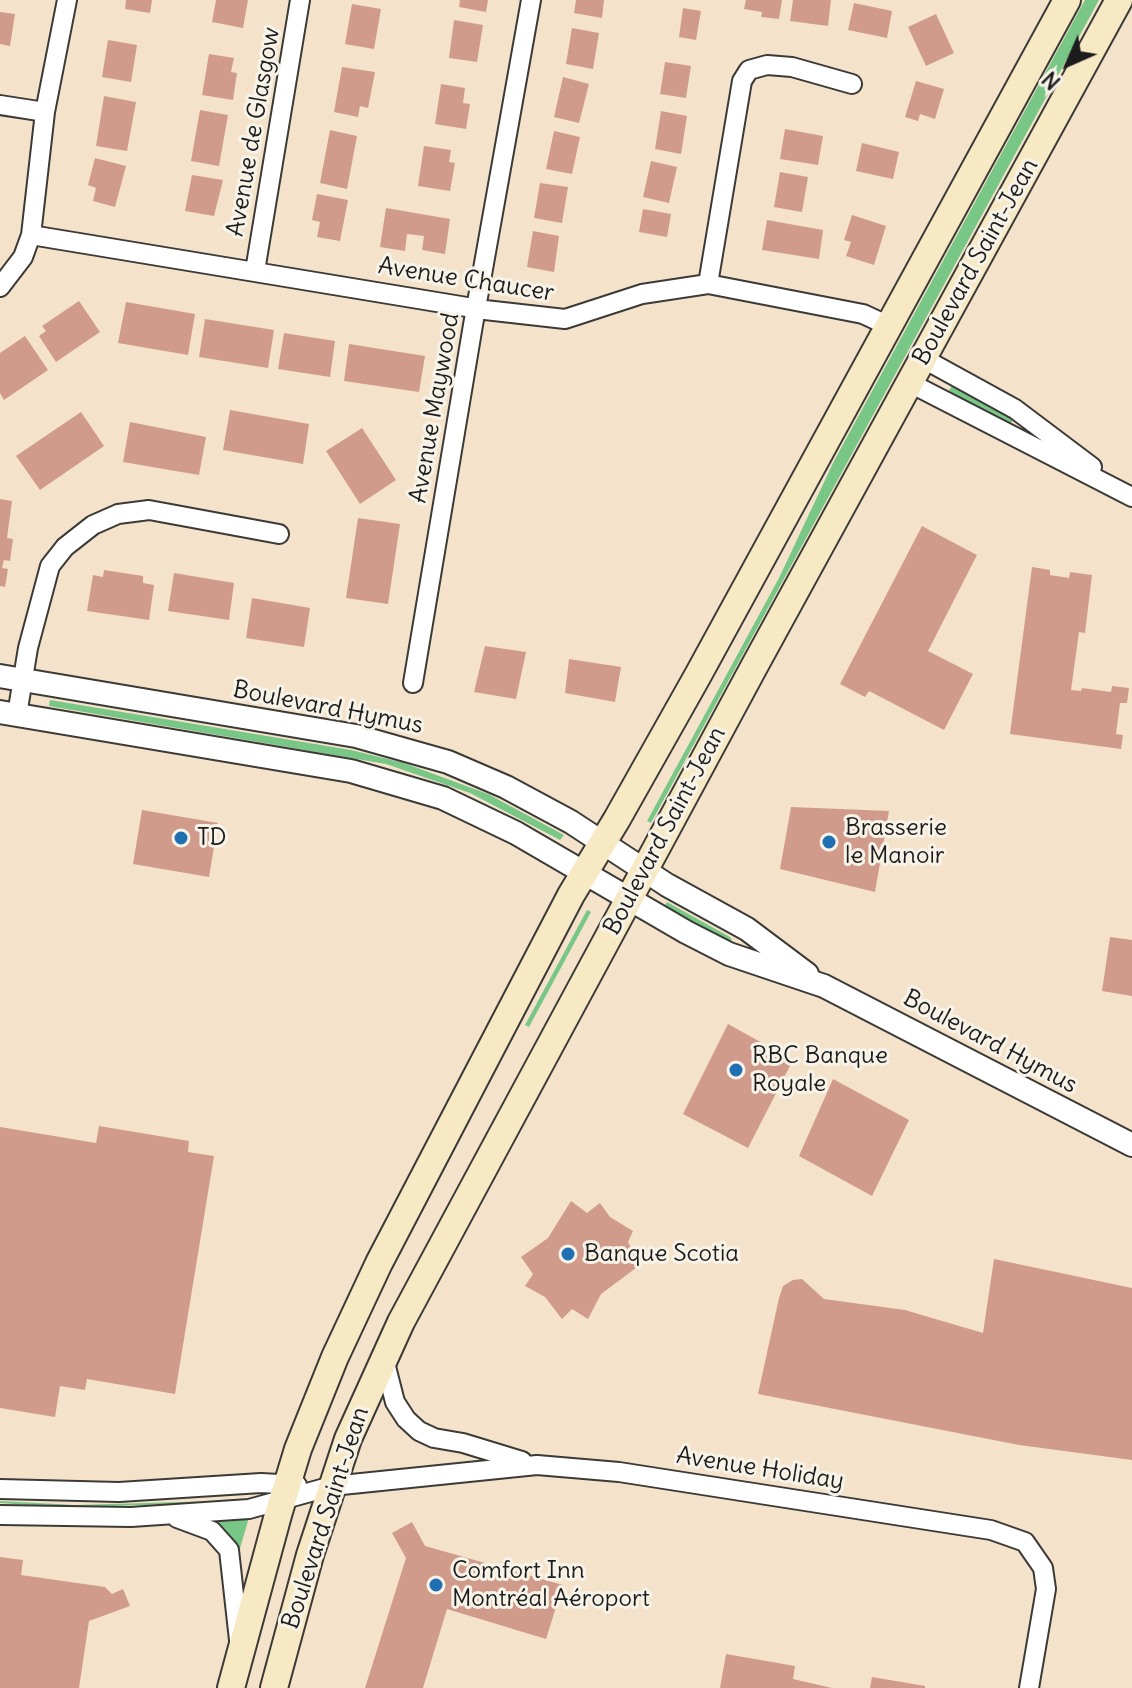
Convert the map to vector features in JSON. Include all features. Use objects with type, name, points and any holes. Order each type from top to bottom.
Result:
[{"type":"main road","name":"Boulevard Saint-Jean","points":[[231,1688],[284,1492],[315,1403],[379,1263],[585,873],[1067,0]]},
{"type":"main road","name":"Boulevard Saint-Jean","points":[[274,1688],[332,1486],[355,1421],[384,1357],[628,899],[1119,0]]},
{"type":"street","points":[[0,287],[23,257],[31,235],[45,112],[67,0]]},
{"type":"street","name":"Avenue de Glasgow","points":[[255,271],[300,0]]},
{"type":"street","name":"Avenue Maywood","points":[[413,683],[531,0]]},
{"type":"street","points":[[708,284],[742,81],[749,70],[767,65],[792,67],[852,84]]},
{"type":"street","points":[[0,105],[45,112]]},
{"type":"street","name":"Avenue Chaucer","points":[[31,235],[565,319],[642,294],[708,284],[863,314],[889,326]]},
{"type":"street","points":[[924,359],[1015,409],[1130,496]]},
{"type":"street","points":[[910,383],[1130,496]]},
{"type":"street","points":[[8,714],[23,681],[28,648],[50,566],[65,547],[93,525],[118,514],[149,510],[279,534]]},
{"type":"street","name":"Boulevard Hymus","points":[[0,676],[284,723],[408,748],[465,768],[571,822],[644,870],[747,929],[824,986]]},
{"type":"street","name":"Boulevard Hymus","points":[[8,714],[377,777],[432,794],[478,814],[729,954],[824,986],[1132,1145]]},
{"type":"street","points":[[384,1357],[395,1402],[419,1431],[434,1438],[463,1443],[537,1465]]},
{"type":"street","name":"Avenue Holiday","points":[[0,1515],[53,1518],[171,1516],[197,1511],[249,1509],[284,1492],[537,1465],[598,1469],[991,1530],[1018,1538],[1035,1553],[1045,1577],[1044,1603],[1029,1688]]},
{"type":"street","name":"Avenue Holiday","points":[[0,1489],[119,1492],[261,1483],[284,1492]]},
{"type":"street","points":[[171,1516],[207,1527],[218,1535],[229,1550],[240,1650]]},
{"type":"green space","points":[[1085,0],[1099,0],[651,823],[647,821],[779,578],[834,461]]},
{"type":"green space","points":[[953,385],[1012,416],[1012,422],[1007,425],[952,396],[949,390]]},
{"type":"green space","points":[[50,700],[351,750],[404,763],[488,794],[564,835],[560,840],[470,793],[386,764],[49,706]]},
{"type":"green space","points":[[667,902],[732,940],[724,940],[664,907]]},
{"type":"green space","points":[[587,910],[591,912],[529,1027],[525,1025]]},
{"type":"green space","points":[[252,1500],[56,1507],[0,1503],[75,1505]]},
{"type":"green space","points":[[250,1514],[239,1552],[216,1522],[218,1517]]},
{"type":"building","points":[[126,0],[152,0],[150,13],[125,9]]},
{"type":"building","points":[[216,0],[248,0],[243,28],[212,22]]},
{"type":"building","points":[[460,0],[488,0],[486,12],[459,7]]},
{"type":"building","points":[[576,0],[604,0],[602,18],[574,13]]},
{"type":"building","points":[[746,0],[782,0],[779,19],[761,17],[762,12],[744,9]]},
{"type":"building","points":[[793,0],[831,0],[828,26],[790,21]]},
{"type":"building","points":[[854,3],[892,11],[887,38],[848,30]]},
{"type":"building","points":[[352,4],[381,9],[374,49],[345,44]]},
{"type":"building","points":[[683,8],[701,11],[696,40],[679,37]]},
{"type":"building","points":[[0,12],[15,14],[10,46],[0,44]]},
{"type":"building","points":[[936,14],[954,53],[926,66],[908,27]]},
{"type":"building","points":[[454,20],[483,25],[477,62],[449,58]]},
{"type":"building","points":[[572,28],[599,33],[593,69],[566,64]]},
{"type":"building","points":[[108,40],[137,45],[131,82],[102,77]]},
{"type":"building","points":[[209,54],[234,58],[231,72],[237,73],[233,100],[202,95]]},
{"type":"building","points":[[665,62],[691,66],[686,98],[660,94]]},
{"type":"building","points":[[342,67],[375,72],[368,108],[360,106],[358,117],[334,112]]},
{"type":"building","points":[[563,77],[589,84],[579,123],[554,117]]},
{"type":"building","points":[[916,81],[944,89],[935,119],[920,114],[918,121],[905,117]]},
{"type":"building","points":[[441,84],[465,88],[463,103],[470,104],[466,129],[435,124]]},
{"type":"building","points":[[104,96],[136,102],[127,151],[96,146]]},
{"type":"building","points":[[200,110],[228,115],[219,166],[191,161]]},
{"type":"building","points":[[661,111],[687,116],[681,154],[655,149]]},
{"type":"building","points":[[785,129],[823,136],[818,165],[780,159]]},
{"type":"building","points":[[330,130],[357,136],[347,189],[320,183]]},
{"type":"building","points":[[554,131],[580,137],[572,174],[546,169]]},
{"type":"building","points":[[862,143],[899,152],[893,179],[856,171]]},
{"type":"building","points":[[424,146],[451,150],[449,162],[455,163],[450,191],[418,186]]},
{"type":"building","points":[[95,158],[126,166],[115,207],[93,201],[96,188],[88,185]]},
{"type":"building","points":[[651,161],[677,167],[669,203],[643,197]]},
{"type":"building","points":[[780,172],[808,177],[802,212],[774,207]]},
{"type":"building","points":[[192,175],[223,180],[214,216],[185,211]]},
{"type":"building","points":[[540,183],[568,187],[562,223],[534,218]]},
{"type":"building","points":[[317,194],[348,200],[340,241],[317,237],[320,222],[312,220]]},
{"type":"building","points":[[386,208],[450,219],[445,254],[422,250],[424,236],[407,234],[405,251],[380,247]]},
{"type":"building","points":[[643,209],[671,214],[667,237],[639,232]]},
{"type":"building","points":[[852,215],[886,226],[874,265],[846,256],[851,242],[844,240]]},
{"type":"building","points":[[767,220],[823,230],[819,259],[762,250]]},
{"type":"building","points":[[533,231],[559,236],[554,272],[527,267]]},
{"type":"building","points":[[79,301],[100,332],[56,362],[39,336],[46,331],[42,326]]},
{"type":"building","points":[[126,302],[195,314],[188,355],[118,343]]},
{"type":"building","points":[[205,319],[274,330],[268,368],[199,357]]},
{"type":"building","points":[[284,333],[335,341],[330,377],[278,369]]},
{"type":"building","points":[[25,336],[48,370],[4,400],[0,393],[0,353]]},
{"type":"building","points":[[349,344],[425,356],[419,392],[344,381]]},
{"type":"building","points":[[230,410],[309,424],[303,464],[223,450]]},
{"type":"building","points":[[81,412],[104,446],[40,490],[16,456]]},
{"type":"building","points":[[130,422],[206,437],[199,475],[123,462]]},
{"type":"building","points":[[362,428],[396,480],[360,504],[326,451]]},
{"type":"building","points":[[0,499],[12,501],[7,538],[13,539],[10,561],[4,560],[2,568],[8,569],[5,587],[0,586]]},
{"type":"building","points":[[358,518],[400,524],[388,604],[346,598]]},
{"type":"building","points":[[922,526],[977,555],[928,651],[973,674],[944,730],[869,691],[865,697],[840,684]]},
{"type":"building","points":[[1032,567],[1050,570],[1050,575],[1069,578],[1070,572],[1092,575],[1085,633],[1079,632],[1071,690],[1081,691],[1082,688],[1111,692],[1112,686],[1129,688],[1127,703],[1120,703],[1116,734],[1123,735],[1121,749],[1010,734]]},
{"type":"building","points":[[104,570],[143,576],[143,583],[154,585],[149,620],[87,611],[93,575],[103,577]]},
{"type":"building","points":[[174,573],[234,583],[229,620],[168,611]]},
{"type":"building","points":[[252,598],[310,608],[304,647],[246,638]]},
{"type":"building","points":[[485,646],[526,652],[516,699],[474,692]]},
{"type":"building","points":[[569,659],[621,667],[615,702],[565,693]]},
{"type":"building","points":[[791,807],[889,811],[875,892],[780,869]]},
{"type":"building","points":[[142,810],[218,823],[209,877],[133,864]]},
{"type":"building","points":[[1110,937],[1132,940],[1132,996],[1102,991]]},
{"type":"building","points":[[728,1024],[793,1060],[748,1148],[683,1114]]},
{"type":"building","points":[[833,1079],[909,1120],[872,1196],[799,1156]]},
{"type":"building","points":[[99,1126],[189,1141],[188,1152],[214,1156],[175,1394],[87,1379],[85,1390],[60,1386],[55,1417],[0,1408],[0,1127],[96,1143]]},
{"type":"building","points":[[571,1201],[587,1213],[600,1203],[610,1217],[633,1231],[628,1242],[640,1265],[601,1294],[588,1319],[572,1309],[562,1319],[545,1297],[525,1286],[533,1274],[521,1257],[548,1238]]},
{"type":"building","points":[[994,1259],[1132,1288],[1132,1460],[1019,1445],[758,1394],[779,1298],[783,1286],[793,1280],[802,1279],[824,1299],[905,1310],[983,1333]]},
{"type":"building","points":[[412,1522],[425,1546],[563,1585],[546,1639],[447,1609],[423,1688],[365,1688],[406,1558],[392,1533]]},
{"type":"building","points":[[0,1557],[23,1560],[21,1575],[105,1587],[112,1594],[123,1589],[130,1606],[89,1621],[79,1688],[0,1688]]},
{"type":"building","points":[[726,1654],[795,1666],[793,1679],[832,1688],[720,1688]]},
{"type":"building","points":[[872,1677],[925,1686],[925,1688],[870,1688]]},
{"type":"place","name":"TD","points":[[181,838]]},
{"type":"place","name":"Brasserie le Manoir","points":[[829,842]]},
{"type":"place","name":"RBC Banque Royale","points":[[736,1070]]},
{"type":"place","name":"Banque Scotia","points":[[568,1254]]},
{"type":"place","name":"Comfort Inn Montréal Aéroport","points":[[436,1585]]}]
